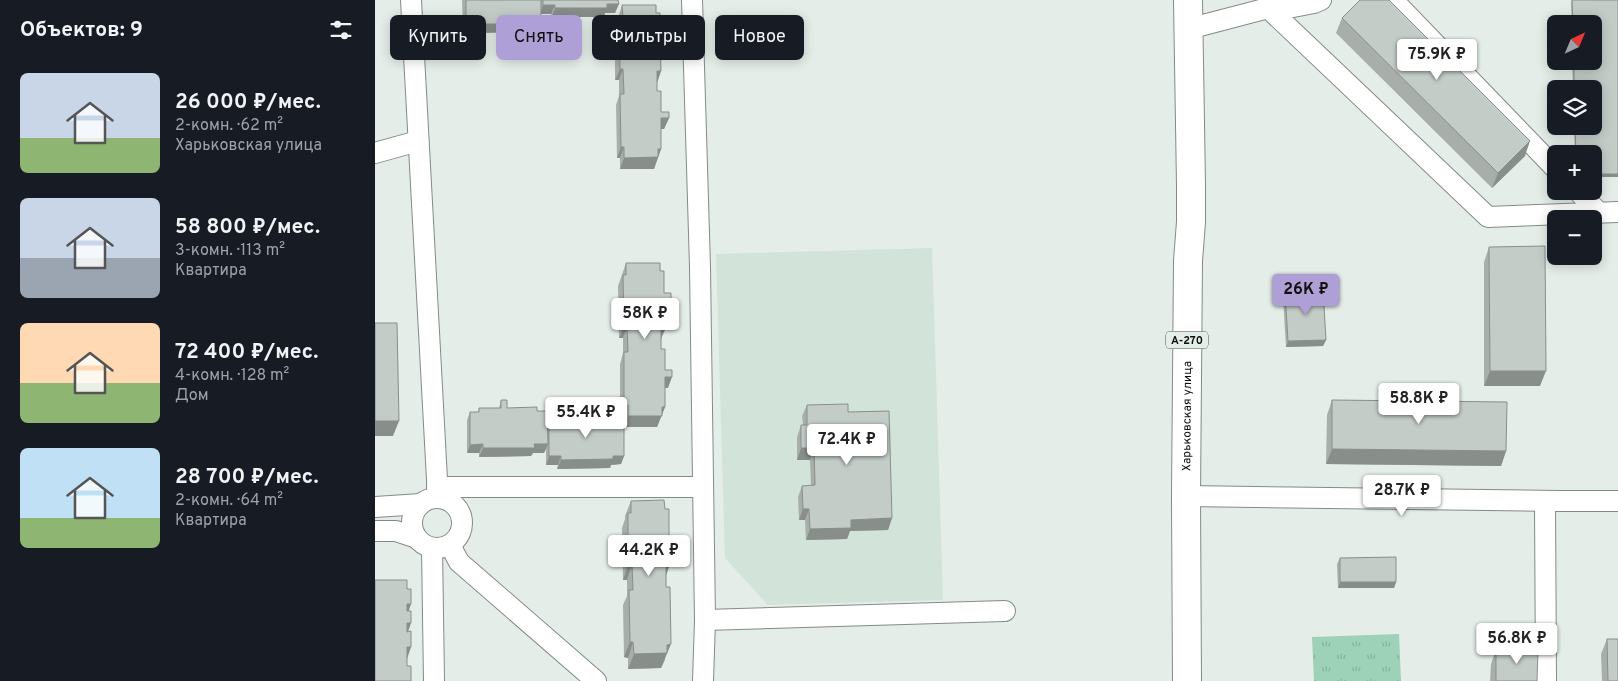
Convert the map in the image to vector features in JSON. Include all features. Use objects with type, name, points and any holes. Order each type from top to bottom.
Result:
[{"type":"highway","name":"Харьковская улица","points":[[1187,681],[1188,262],[1191,222],[1188,0]]},
{"type":"street","points":[[411,0],[432,497]]},
{"type":"street","points":[[692,0],[700,267],[705,620],[703,681]]},
{"type":"street","points":[[1188,29],[1268,8],[1288,8],[1321,0]]},
{"type":"street","points":[[1393,0],[1547,160]]},
{"type":"street","points":[[1268,8],[1488,217],[1608,212]]},
{"type":"street","points":[[375,153],[418,141]]},
{"type":"street","points":[[1591,200],[1608,212]]},
{"type":"street","points":[[375,507],[432,497],[703,487]]},
{"type":"street","points":[[1186,496],[1618,501]]},
{"type":"street","points":[[375,531],[396,531],[433,544],[457,539],[463,522],[460,513],[447,500],[432,497]]},
{"type":"street","points":[[432,497],[415,512],[412,520],[413,530],[459,562],[596,681]]},
{"type":"street","points":[[1545,501],[1546,681]]},
{"type":"street","points":[[433,544],[434,681]]},
{"type":"street","points":[[705,620],[1005,611]]},
{"type":"shaded area","points":[[932,248],[943,600],[768,605],[725,558],[716,254]]},
{"type":"green space","points":[[1399,634],[1401,681],[1314,681],[1312,637]]},
{"type":"building","points":[[466,0],[541,0],[541,15],[496,15],[496,24],[486,24],[486,15],[466,15]]},
{"type":"building","points":[[543,0],[618,0],[619,4],[607,4],[607,8],[555,8],[555,5],[543,5]]},
{"type":"building","points":[[1360,0],[1389,0],[1530,141],[1498,173],[1342,18]]},
{"type":"building","points":[[1572,0],[1618,0],[1618,174],[1602,174],[1602,145],[1576,145],[1575,135],[1602,135],[1602,80],[1574,80],[1574,70],[1603,70],[1603,15],[1573,15]]},
{"type":"building","points":[[622,5],[656,5],[656,13],[660,13],[660,15],[623,15]]},
{"type":"building","points":[[620,60],[661,60],[661,71],[657,71],[657,91],[661,91],[661,112],[669,112],[669,118],[661,118],[661,149],[658,149],[658,157],[624,158],[624,147],[621,147],[620,94],[624,94],[623,69],[620,69]]},
{"type":"building","points":[[1545,246],[1546,371],[1490,371],[1489,247]]},
{"type":"building","points":[[626,263],[660,263],[660,271],[664,271],[664,293],[671,293],[671,299],[664,299],[665,330],[661,330],[661,349],[665,349],[665,370],[672,370],[672,377],[665,377],[665,407],[662,407],[662,416],[628,416],[628,405],[624,405],[624,352],[628,352],[627,327],[624,327],[623,275],[626,275]]},
{"type":"building","points":[[1323,290],[1326,340],[1288,341],[1285,292]]},
{"type":"building","points":[[375,323],[397,323],[399,421],[375,421]]},
{"type":"building","points":[[501,400],[507,400],[507,408],[537,407],[537,411],[547,411],[548,444],[534,444],[535,448],[483,448],[483,444],[470,445],[470,412],[479,412],[479,408],[501,408]]},
{"type":"building","points":[[1332,400],[1507,402],[1506,451],[1332,449]]},
{"type":"building","points":[[848,404],[848,412],[889,411],[892,518],[851,520],[851,528],[810,529],[809,509],[803,509],[802,486],[815,485],[814,448],[801,448],[801,425],[807,425],[807,405]]},
{"type":"building","points":[[579,412],[585,412],[585,419],[615,419],[616,422],[624,422],[624,456],[613,456],[613,459],[561,460],[561,456],[549,456],[549,423],[558,423],[557,419],[580,419]]},
{"type":"building","points":[[664,500],[665,509],[669,509],[669,567],[666,567],[666,587],[670,587],[671,644],[667,645],[667,653],[634,654],[633,642],[630,642],[629,590],[633,590],[632,565],[628,565],[628,513],[631,513],[631,501]]},
{"type":"building","points":[[1396,557],[1396,582],[1340,582],[1340,558]]},
{"type":"building","points":[[375,580],[407,580],[407,589],[411,589],[411,604],[407,604],[407,611],[411,611],[411,623],[407,623],[407,632],[411,631],[411,647],[407,647],[407,666],[411,666],[411,681],[375,681]]},
{"type":"building","points":[[1607,639],[1618,639],[1618,681],[1608,681]]},
{"type":"building","points":[[1496,649],[1538,650],[1537,681],[1496,681]]}]
